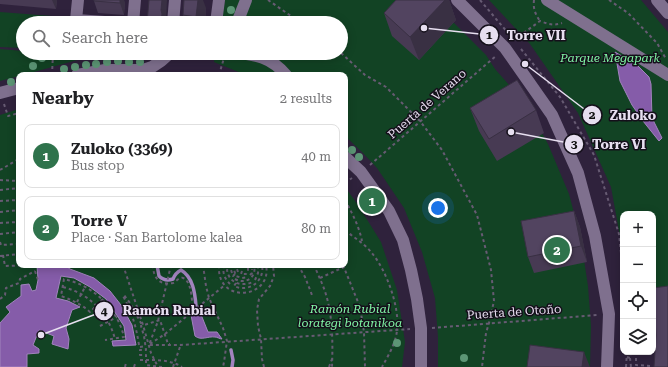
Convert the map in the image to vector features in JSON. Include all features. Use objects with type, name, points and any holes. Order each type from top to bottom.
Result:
[{"type":"street","points":[[76,16],[78,0]]},
{"type":"street","points":[[134,16],[135,0]]},
{"type":"street","points":[[174,16],[175,0]]},
{"type":"street","points":[[217,16],[219,0]]},
{"type":"street","points":[[240,16],[246,0]]},
{"type":"street","points":[[457,0],[505,48],[552,115],[578,173],[595,236],[609,314],[607,367]]},
{"type":"street","points":[[547,0],[668,75]]},
{"type":"street","points":[[657,0],[668,13]]},
{"type":"street","points":[[94,72],[105,70],[143,70],[152,67],[162,60]]},
{"type":"street","points":[[269,60],[278,66],[283,72]]},
{"type":"street","points":[[1,97],[16,90]]},
{"type":"street","points":[[348,160],[361,172],[388,211],[402,240],[412,270],[417,299],[421,328],[421,367]]},
{"type":"path","points":[[268,0],[291,16]]},
{"type":"path","points":[[534,0],[535,14],[540,21],[556,25],[564,22],[572,16]]},
{"type":"path","points":[[609,0],[628,13],[657,43],[668,64]]},
{"type":"path","name":"Puerta de Verano","points":[[361,172],[516,38],[540,21]]},
{"type":"path","points":[[348,59],[365,75],[386,87],[420,121],[442,150],[477,215],[490,270],[494,301],[486,334],[482,367]]},
{"type":"path","points":[[52,72],[53,60]]},
{"type":"path","points":[[220,72],[224,60]]},
{"type":"path","points":[[1,97],[8,116],[16,114]]},
{"type":"path","points":[[0,170],[16,161]]},
{"type":"path","points":[[0,180],[16,181]]},
{"type":"path","points":[[0,190],[16,188]]},
{"type":"path","points":[[0,201],[16,200]]},
{"type":"path","points":[[348,206],[357,223],[362,242]]},
{"type":"path","points":[[0,212],[16,210]]},
{"type":"path","points":[[0,223],[16,222]]},
{"type":"path","points":[[0,234],[16,232]]},
{"type":"path","points":[[348,232],[362,242],[373,253],[385,273],[392,294],[396,314],[397,330],[394,342],[382,367]]},
{"type":"path","points":[[0,242],[1,245],[16,244]]},
{"type":"path","points":[[0,256],[16,254]]},
{"type":"path","points":[[4,255],[5,266],[16,266]]},
{"type":"path","points":[[34,268],[38,280]]},
{"type":"path","points":[[124,268],[151,353],[158,367]]},
{"type":"path","points":[[153,268],[156,279],[162,282],[175,282],[180,278],[185,279],[188,282],[193,311]]},
{"type":"path","points":[[149,345],[158,321],[170,268]]},
{"type":"path","points":[[203,268],[209,298],[223,328],[227,341],[223,367]]},
{"type":"path","points":[[219,268],[220,279],[224,285],[230,290],[245,294],[258,288],[263,282],[266,275],[266,268]]},
{"type":"path","points":[[223,268],[226,280],[230,284]]},
{"type":"path","points":[[234,268],[235,274]]},
{"type":"path","points":[[238,268],[238,272]]},
{"type":"path","points":[[242,271],[241,274],[246,274],[248,268]]},
{"type":"path","points":[[255,280],[258,273],[258,268]]},
{"type":"path","points":[[236,283],[234,286],[242,289],[254,285],[262,274],[262,268]]},
{"type":"path","points":[[264,367],[257,310],[259,299],[270,286],[274,276],[273,268]]},
{"type":"path","points":[[300,268],[312,295]]},
{"type":"path","points":[[315,268],[325,290],[329,306],[332,334],[332,367]]},
{"type":"path","points":[[320,278],[340,268]]},
{"type":"path","points":[[345,268],[360,307],[364,332],[365,367]]},
{"type":"path","points":[[252,282],[242,285],[236,283],[230,278],[227,270],[231,270],[232,276],[235,274],[239,278],[242,278],[249,276],[253,270]]},
{"type":"path","points":[[253,270],[254,275]]},
{"type":"path","points":[[0,299],[5,295],[6,288],[19,283],[20,279],[35,271]]},
{"type":"path","points":[[220,276],[224,275]]},
{"type":"path","points":[[235,279],[247,281],[254,275]]},
{"type":"path","points":[[103,299],[90,312],[77,302],[61,296],[64,279],[78,283],[103,299],[116,317],[124,337],[105,340]]},
{"type":"path","points":[[162,367],[146,365],[146,355],[140,355],[140,350],[146,350],[145,346],[144,336],[141,326],[143,326],[130,303],[124,295],[123,296],[136,327],[140,346],[145,346],[149,345],[165,334],[224,285]]},
{"type":"path","points":[[63,287],[81,294],[96,305],[111,326],[115,339]]},
{"type":"path","points":[[77,302],[85,287]]},
{"type":"path","points":[[248,288],[250,292]]},
{"type":"path","name":"Puerta de Otoño","points":[[149,345],[181,345],[609,314]]},
{"type":"path","points":[[100,326],[116,317]]},
{"type":"path","points":[[158,321],[160,320],[168,344],[182,343],[173,367]]},
{"type":"path","points":[[143,326],[158,321]]},
{"type":"path","points":[[636,355],[636,366],[651,366]]},
{"type":"path","points":[[329,367],[332,357]]},
{"type":"path","points":[[626,367],[627,357],[630,358],[631,367]]},
{"type":"path","points":[[140,360],[175,362],[182,367]]},
{"type":"path","points":[[125,367],[126,363]]},
{"type":"green space","points":[[225,0],[428,0],[445,14],[486,55],[495,69],[526,104],[548,144],[569,194],[581,240],[588,286],[591,326],[590,367],[438,367],[438,337],[435,298],[422,252],[404,208],[377,168],[348,139],[348,72],[239,72],[214,62],[214,60],[348,60],[348,16],[222,16]]},
{"type":"green space","name":"Parque Megapark","points":[[489,0],[641,0],[668,32],[668,298],[656,300],[656,211],[620,211],[620,236],[611,187],[578,113],[530,44]]},
{"type":"green space","points":[[0,12],[52,16],[16,16],[16,48],[0,47]]},
{"type":"green space","points":[[0,49],[16,50],[16,60],[77,60],[34,72],[16,72],[16,77],[0,81]]},
{"type":"green space","name":"Ramón Rubial lorategi botanikoa","points":[[16,110],[16,268],[348,268],[348,191],[381,242],[397,290],[405,342],[402,367],[0,367],[0,115]]},
{"type":"shaded area","points":[[615,52],[637,65],[649,77],[651,84],[652,118],[662,138],[659,141],[632,105],[620,81]]},
{"type":"shaded area","points":[[37,268],[68,268],[94,278],[110,291],[121,305],[132,325],[136,345],[113,346],[112,341],[126,340],[124,326],[106,299],[90,287],[74,278],[61,276],[56,298],[68,301],[80,307],[72,310],[66,328],[69,339],[68,349],[52,344],[54,336],[39,330],[33,345],[39,349],[39,353],[27,354],[27,367],[0,367],[0,323],[10,312],[6,307],[21,296],[21,285],[29,284],[32,291],[36,290],[38,280]]},
{"type":"shaded area","points":[[196,310],[200,312],[208,332],[217,332],[222,339],[216,337],[200,338],[195,336],[191,315]]},
{"type":"building","points":[[120,0],[120,3],[94,1]]},
{"type":"building","points":[[149,0],[162,0],[162,16],[148,16]]},
{"type":"building","points":[[184,0],[198,0],[196,16],[183,15]]},
{"type":"building","points":[[396,0],[445,0],[410,37],[384,13]]},
{"type":"building","points":[[517,80],[536,110],[489,139],[470,108]]},
{"type":"building","points":[[574,211],[581,246],[528,257],[521,221]]},
{"type":"building","points":[[668,286],[668,367],[654,367],[655,355],[656,355],[656,288]]},
{"type":"building","points":[[530,345],[584,352],[582,367],[527,367]]},
{"type":"waterway","points":[[158,268],[159,276],[165,280],[173,279],[176,273],[181,270],[185,273],[193,286],[196,306]]},
{"type":"waterway","points":[[231,350],[233,360],[232,367]]},
{"type":"place","name":"Torre VII","points":[[424,28]]},
{"type":"place","name":"Zuloko","points":[[525,64]]},
{"type":"place","name":"Torre VI","points":[[511,132]]},
{"type":"place","name":"Zuloko (3369)","points":[[372,201]]},
{"type":"place","name":"Torre V","points":[[557,250]]},
{"type":"place","name":"Ramón Rubial","points":[[41,335]]}]
